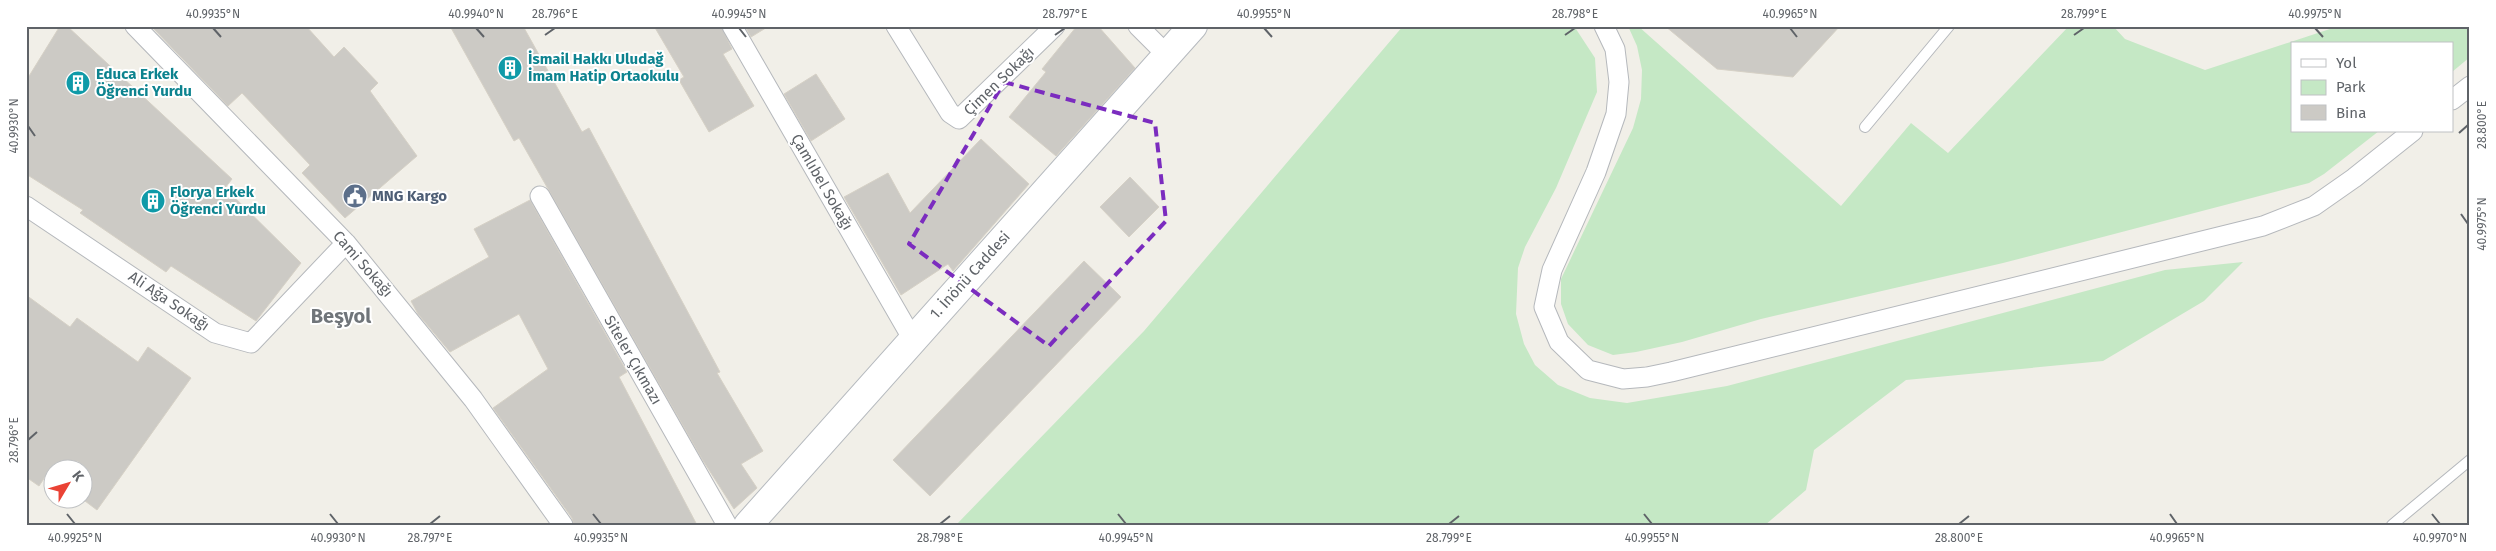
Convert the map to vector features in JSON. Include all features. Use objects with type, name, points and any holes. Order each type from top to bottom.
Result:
[{"type":"main road","name":"1. İnönü Caddesi","points":[[748,525],[912,338],[1193,26]]},
{"type":"street","name":"Cami Sokağı","points":[[136,26],[346,243],[473,399],[563,525]]},
{"type":"street","name":"Çamlıbel Sokağı","points":[[732,26],[912,338]]},
{"type":"street","name":"Çimen Sokağı","points":[[896,26],[950,113],[959,119],[1055,26]]},
{"type":"street","points":[[1138,26],[1166,55]]},
{"type":"street","points":[[1604,26],[1615,49],[1619,82],[1616,114],[1596,172],[1552,270],[1544,307],[1559,342],[1588,370],[1623,379],[1647,378],[2263,226],[2314,206],[2354,178],[2412,132]]},
{"type":"street","points":[[2454,98],[2470,86]]},
{"type":"street","name":"Siteler Çıkmazı","points":[[540,196],[727,525]]},
{"type":"street","name":"Ali Ağa Sokağı","points":[[26,206],[215,333],[251,343],[346,243]]},
{"type":"lane","points":[[1865,127],[1949,26]]},
{"type":"lane","points":[[2392,525],[2470,460]]},
{"type":"highlighted area","points":[[1004,82],[1155,123],[1166,221],[1049,346],[909,244]]},
{"type":"green space","points":[[1403,26],[1574,26],[1595,58],[1597,92],[1556,188],[1525,247],[1518,268],[1516,314],[1524,344],[1535,365],[1558,385],[1590,398],[1627,403],[1727,386],[2165,270],[2243,262],[2204,301],[2103,361],[1906,380],[1814,450],[1806,490],[1765,525],[956,525],[1144,331]]},
{"type":"green space","points":[[1628,26],[1638,26],[1841,206],[1911,123],[1948,153],[2069,26],[2113,26],[2125,39],[2205,70],[2339,26],[2470,26],[2470,57],[2454,70],[2454,42],[2291,42],[2291,132],[2378,132],[2324,174],[2309,183],[2003,263],[1761,319],[1682,342],[1613,355],[1588,345],[1568,324],[1561,304],[1561,279],[1633,128],[1641,99],[1642,70],[1637,46]]},
{"type":"building","points":[[60,26],[67,26],[232,179],[225,188],[301,263],[256,321],[171,266],[166,272],[80,213],[83,210],[26,174],[26,81]]},
{"type":"building","points":[[151,26],[306,26],[334,57],[344,47],[378,83],[370,91],[417,156],[345,218],[302,173],[310,165],[242,93],[228,106]]},
{"type":"building","points":[[450,26],[523,26],[582,132],[589,128],[720,372],[717,373],[763,451],[741,464],[757,488],[734,509],[702,459],[519,138],[514,141]]},
{"type":"building","points":[[654,26],[721,26],[732,49],[723,54],[754,106],[709,132],[679,80],[684,77]]},
{"type":"building","points":[[745,26],[769,26],[751,37]]},
{"type":"building","points":[[1077,26],[1098,26],[1135,68],[1056,156],[1009,117],[1046,72],[1042,69]]},
{"type":"building","points":[[1665,26],[1840,26],[1793,77],[1717,69]]},
{"type":"building","points":[[816,74],[845,119],[811,141],[784,94]]},
{"type":"building","points":[[981,139],[1029,184],[953,271],[948,264],[901,295],[844,197],[888,173],[910,213]]},
{"type":"building","points":[[1130,177],[1159,207],[1129,237],[1100,207]]},
{"type":"building","points":[[530,200],[627,372],[619,377],[697,525],[574,525],[572,518],[493,408],[548,369],[519,314],[450,352],[418,314],[411,301],[489,257],[474,229]]},
{"type":"building","points":[[1084,261],[1121,297],[930,496],[893,460]]},
{"type":"building","points":[[26,295],[70,327],[77,318],[138,362],[148,347],[191,378],[97,510],[92,506],[92,458],[42,458],[42,482],[39,486],[26,477]]},
{"type":"place","name":"İsmail Hakkı Uludağ İmam Hatip Ortaokulu","points":[[510,68]]},
{"type":"place","name":"Educa Erkek Öğrenci Yurdu","points":[[78,83]]},
{"type":"place","name":"MNG Kargo","points":[[355,196]]},
{"type":"place","name":"Florya Erkek Öğrenci Yurdu","points":[[153,201]]},
{"type":"district","name":"Beşyol","points":[[341,316]]}]
